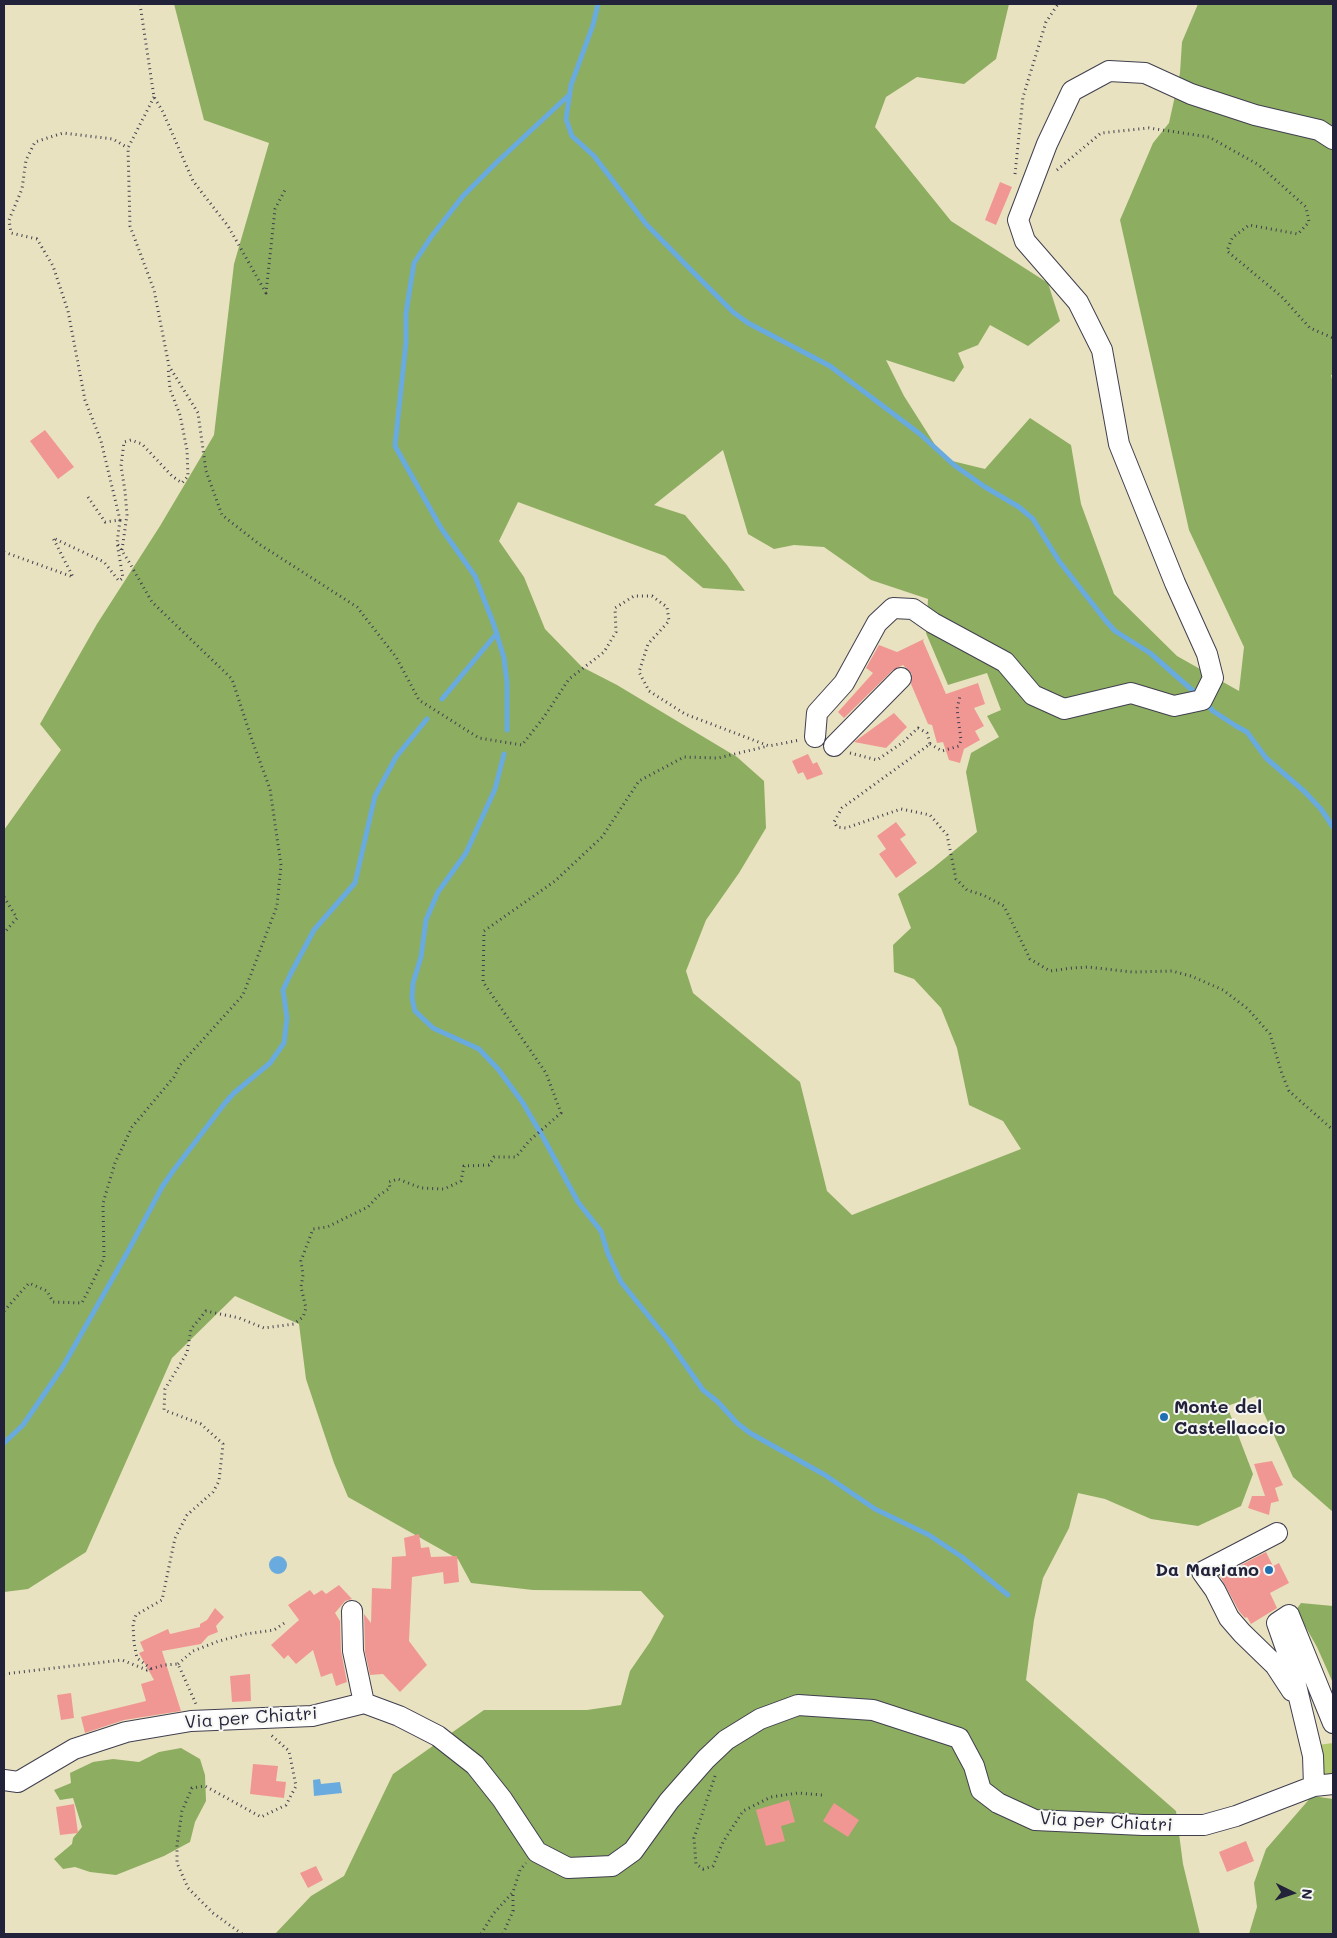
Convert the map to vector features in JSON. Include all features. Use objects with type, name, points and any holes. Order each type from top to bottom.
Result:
[{"type":"street","points":[[815,737],[817,713],[844,683],[877,623],[893,608],[913,609],[933,624],[1005,662],[1032,695],[1064,709],[1131,693],[1174,706],[1204,696],[1213,678],[1207,654],[1175,584],[1119,444],[1102,350],[1078,302],[1026,241],[1018,220],[1047,144],[1072,90],[1109,72],[1144,73],[1192,94],[1254,115],[1319,130],[1333,139]]},
{"type":"street","points":[[834,746],[901,678]]},
{"type":"street","points":[[1277,1533],[1202,1572],[1215,1590],[1229,1618],[1275,1665],[1302,1708]]},
{"type":"street","points":[[352,1611],[354,1651],[364,1703]]},
{"type":"street","points":[[1324,1785],[1313,1756],[1290,1660],[1277,1623],[1289,1616],[1333,1723]]},
{"type":"street","name":"Via per Chiatri","points":[[4,1780],[18,1782],[74,1749],[126,1732],[191,1722],[312,1716],[364,1703],[399,1716],[438,1736],[475,1765],[502,1799],[537,1852],[568,1868],[612,1866],[633,1851],[669,1801],[706,1759],[726,1740],[760,1719],[798,1705],[874,1710],[958,1738],[974,1766],[981,1790],[998,1804],[1035,1820],[1143,1825],[1204,1825],[1236,1816],[1324,1785]]},
{"type":"street","points":[[1298,1762],[1324,1785]]},
{"type":"path","points":[[140,4],[154,97],[163,112],[193,181],[228,226],[266,293],[275,209],[286,188]]},
{"type":"path","points":[[1015,182],[1023,97],[1046,22],[1058,4]]},
{"type":"path","points":[[154,97],[128,148],[130,226],[154,290],[169,366],[198,413],[206,471],[222,516],[259,544],[356,607],[396,657],[419,700],[479,738],[522,744],[544,717],[569,679],[604,652],[616,632],[615,608],[634,596],[652,596],[667,607],[670,622],[648,644],[639,672],[649,692],[685,714],[769,746]]},
{"type":"path","points":[[1054,173],[1101,133],[1149,128],[1209,138],[1259,165],[1306,207],[1309,222],[1298,234],[1250,225],[1232,238],[1227,251],[1281,296],[1310,328],[1333,338]]},
{"type":"path","points":[[4,552],[73,577],[53,538],[104,562],[119,581],[123,578],[117,543],[120,520],[101,441],[85,400],[68,311],[53,266],[37,239],[11,233],[9,220],[22,189],[26,160],[35,142],[63,133],[113,139],[128,148]]},
{"type":"path","points":[[122,551],[127,515],[126,491],[121,466],[124,442],[131,440],[142,444],[182,484],[188,476],[187,450],[180,415],[170,389],[167,355]]},
{"type":"path","points":[[88,497],[105,522],[120,520]]},
{"type":"path","points":[[4,1311],[29,1283],[47,1291],[53,1302],[82,1304],[104,1260],[103,1204],[115,1163],[132,1127],[174,1077],[180,1065],[243,995],[277,906],[280,864],[270,789],[232,679],[152,602],[117,543]]},
{"type":"path","points":[[834,746],[851,754],[877,760],[902,744],[918,728],[927,733],[930,744],[942,751],[959,746],[961,740],[957,709],[960,696]]},
{"type":"path","points":[[149,1669],[137,1658],[133,1624],[136,1615],[162,1600],[174,1538],[187,1515],[213,1492],[219,1481],[223,1444],[202,1424],[164,1410],[165,1389],[188,1353],[191,1329],[206,1311],[239,1318],[264,1328],[294,1324],[303,1317],[306,1308],[301,1287],[304,1275],[301,1261],[313,1229],[327,1227],[368,1207],[378,1196],[390,1188],[389,1182],[398,1179],[421,1188],[444,1189],[461,1181],[464,1166],[489,1165],[494,1157],[516,1157],[529,1141],[561,1113],[546,1073],[483,982],[484,931],[556,881],[602,837],[639,781],[684,757],[718,758],[815,737]]},
{"type":"path","points":[[930,744],[842,808],[834,822],[837,827],[846,828],[901,809],[925,814],[933,818],[947,835],[956,879],[967,890],[984,895],[1004,906],[1030,959],[1050,971],[1088,967],[1132,972],[1172,971],[1191,976],[1223,990],[1248,1009],[1270,1034],[1289,1091],[1333,1130]]},
{"type":"path","points":[[4,897],[17,918],[4,933]]},
{"type":"path","points":[[4,1674],[122,1660],[149,1669],[178,1664],[193,1651],[219,1641],[246,1634],[274,1630],[286,1622]]},
{"type":"path","points":[[178,1664],[206,1722]]},
{"type":"path","points":[[242,1934],[213,1913],[188,1888],[177,1863],[177,1845],[182,1811],[192,1788],[205,1786],[261,1817],[286,1805],[296,1786],[289,1751],[267,1731]]},
{"type":"path","points":[[716,1775],[694,1838],[696,1864],[703,1869],[713,1866],[723,1842],[743,1811],[770,1797],[798,1793],[822,1795]]},
{"type":"path","points":[[503,1934],[513,1911],[513,1892],[520,1870],[537,1852]]},
{"type":"path","points":[[480,1934],[513,1892]]},
{"type":"green space","points":[[174,4],[1009,4],[996,59],[964,84],[917,77],[886,97],[875,127],[951,221],[1048,283],[1060,321],[1028,346],[990,325],[978,345],[958,353],[964,367],[954,382],[886,360],[904,396],[944,459],[985,469],[1030,418],[1071,445],[1081,504],[1114,594],[1177,656],[1239,691],[1244,647],[1189,530],[1120,220],[1153,143],[1169,123],[1180,73],[1182,42],[1198,4],[1333,4],[1333,375],[1331,375],[1333,383],[1333,1512],[1293,1477],[1256,1396],[1227,1406],[1253,1474],[1241,1506],[1198,1526],[1151,1519],[1105,1499],[1078,1493],[1069,1528],[1043,1578],[1034,1620],[1026,1680],[1176,1811],[1183,1864],[1200,1934],[275,1934],[311,1896],[344,1876],[393,1774],[484,1710],[587,1710],[621,1705],[630,1671],[650,1642],[664,1616],[641,1591],[533,1590],[471,1583],[458,1559],[348,1497],[334,1463],[306,1379],[299,1324],[235,1296],[172,1358],[86,1552],[28,1589],[4,1592],[4,830],[61,750],[40,724],[97,624],[160,526],[214,435],[234,264],[269,143],[204,120]],"holes":[[[723,450],[748,534],[774,549],[794,545],[824,547],[871,580],[928,599],[926,633],[948,685],[987,673],[1001,710],[987,716],[999,737],[971,753],[966,772],[977,832],[898,894],[911,928],[893,945],[894,972],[914,979],[941,1008],[957,1048],[969,1105],[1003,1121],[1021,1149],[852,1215],[827,1191],[800,1082],[693,993],[686,971],[706,920],[739,873],[766,828],[764,781],[737,757],[617,685],[582,667],[545,629],[524,577],[499,541],[518,502],[665,556],[703,588],[745,591],[727,565],[685,515],[654,505]]]},
{"type":"green space","points":[[1301,1603],[1333,1606],[1333,1683],[1317,1647],[1296,1610]]},
{"type":"green space","points":[[1333,1743],[1333,1784],[1314,1786],[1318,1745]]},
{"type":"green space","points":[[181,1748],[200,1759],[205,1775],[206,1801],[195,1822],[190,1842],[164,1856],[116,1875],[90,1872],[75,1867],[63,1869],[54,1859],[72,1844],[73,1838],[82,1827],[73,1798],[60,1800],[54,1790],[71,1783],[70,1773],[93,1762],[113,1759],[139,1762],[159,1752]]},
{"type":"green space","points":[[1312,1796],[1333,1799],[1333,1934],[1249,1934],[1257,1907],[1254,1883],[1266,1849]]},
{"type":"water","points":[[278,1556],[284,1559],[287,1565],[284,1571],[278,1574],[272,1571],[269,1565],[272,1559]]},
{"type":"water","points":[[320,1779],[321,1784],[340,1782],[342,1793],[314,1796],[313,1780]]},
{"type":"building","points":[[1000,182],[1012,187],[996,225],[985,220]]},
{"type":"building","points":[[45,430],[74,467],[58,479],[30,441]]},
{"type":"building","points":[[924,639],[923,641],[946,694],[978,683],[985,704],[974,708],[984,726],[975,731],[980,740],[964,749],[960,763],[949,760],[943,742],[937,743],[932,725],[928,724],[911,684],[912,674],[903,665],[893,670],[844,718],[838,712],[873,673],[866,668],[879,645],[897,652]]},
{"type":"building","points":[[894,713],[907,727],[886,748],[854,742]]},
{"type":"building","points":[[808,754],[813,764],[817,762],[823,774],[807,780],[803,772],[798,774],[792,761]]},
{"type":"building","points":[[896,822],[906,835],[900,839],[917,863],[896,878],[879,854],[886,849],[877,836]]},
{"type":"building","points":[[1272,1461],[1283,1485],[1275,1488],[1279,1501],[1271,1503],[1269,1515],[1248,1508],[1252,1496],[1265,1496],[1254,1464]]},
{"type":"building","points":[[419,1534],[421,1548],[429,1547],[431,1557],[457,1556],[459,1582],[444,1584],[443,1572],[412,1577],[409,1641],[427,1665],[400,1692],[383,1674],[370,1675],[365,1652],[364,1614],[371,1623],[372,1588],[391,1589],[392,1557],[406,1556],[404,1538]]},
{"type":"building","points":[[1266,1552],[1273,1566],[1279,1563],[1289,1583],[1270,1593],[1277,1608],[1251,1624],[1247,1617],[1245,1618],[1239,1611],[1220,1576]]},
{"type":"building","points":[[339,1585],[352,1599],[345,1601],[335,1613],[340,1621],[341,1651],[347,1682],[336,1686],[332,1673],[321,1677],[313,1650],[296,1664],[288,1655],[284,1659],[271,1645],[299,1620],[288,1605],[310,1590],[314,1595],[322,1590],[326,1594]]},
{"type":"building","points":[[215,1608],[224,1617],[216,1626],[218,1632],[208,1636],[201,1644],[162,1651],[181,1711],[124,1720],[85,1733],[81,1717],[146,1701],[141,1684],[154,1680],[139,1653],[144,1651],[140,1642],[168,1629],[170,1634],[200,1627],[200,1624],[207,1620]]},
{"type":"building","points":[[250,1674],[251,1701],[232,1702],[230,1676]]},
{"type":"building","points":[[71,1693],[74,1718],[61,1720],[57,1695]]},
{"type":"building","points":[[253,1764],[278,1766],[276,1781],[286,1782],[284,1798],[250,1794]]},
{"type":"building","points":[[789,1800],[795,1822],[781,1826],[785,1841],[766,1846],[756,1810]]},
{"type":"building","points":[[834,1803],[859,1820],[848,1837],[823,1821]]},
{"type":"building","points":[[74,1804],[78,1833],[60,1835],[56,1807]]},
{"type":"building","points":[[1246,1841],[1254,1861],[1227,1872],[1219,1852]]},
{"type":"building","points":[[316,1866],[323,1880],[308,1888],[300,1873]]},
{"type":"waterway","points":[[598,4],[593,25],[571,85],[566,119],[572,136],[594,156],[646,224],[733,312],[748,323],[830,366],[920,434],[954,465],[985,487],[1019,507],[1033,519],[1059,561],[1115,631],[1150,653],[1199,696]]},
{"type":"waterway","points":[[507,730],[507,683],[504,658],[494,625],[475,576],[441,528],[395,446],[406,342],[406,313],[414,263],[431,237],[463,196],[569,95]]},
{"type":"waterway","points":[[442,699],[497,633]]},
{"type":"waterway","points":[[1205,702],[1213,711],[1247,732],[1266,758],[1304,791],[1321,809],[1333,827]]},
{"type":"waterway","points":[[4,1443],[23,1425],[62,1368],[162,1187],[173,1171],[225,1103],[270,1063],[284,1043],[287,1018],[283,990],[314,930],[355,883],[375,796],[396,757],[427,719]]},
{"type":"waterway","points":[[504,754],[495,789],[466,853],[438,892],[426,920],[421,957],[413,983],[412,998],[415,1011],[433,1028],[479,1049],[498,1069],[523,1103],[578,1202],[601,1231],[608,1254],[621,1282],[668,1340],[703,1390],[750,1433],[825,1475],[875,1509],[929,1535],[962,1557],[1008,1595]]},
{"type":"place","name":"Monte del Castellaccio","points":[[1164,1417]]},
{"type":"place","name":"Da Mariano","points":[[1269,1570]]}]
